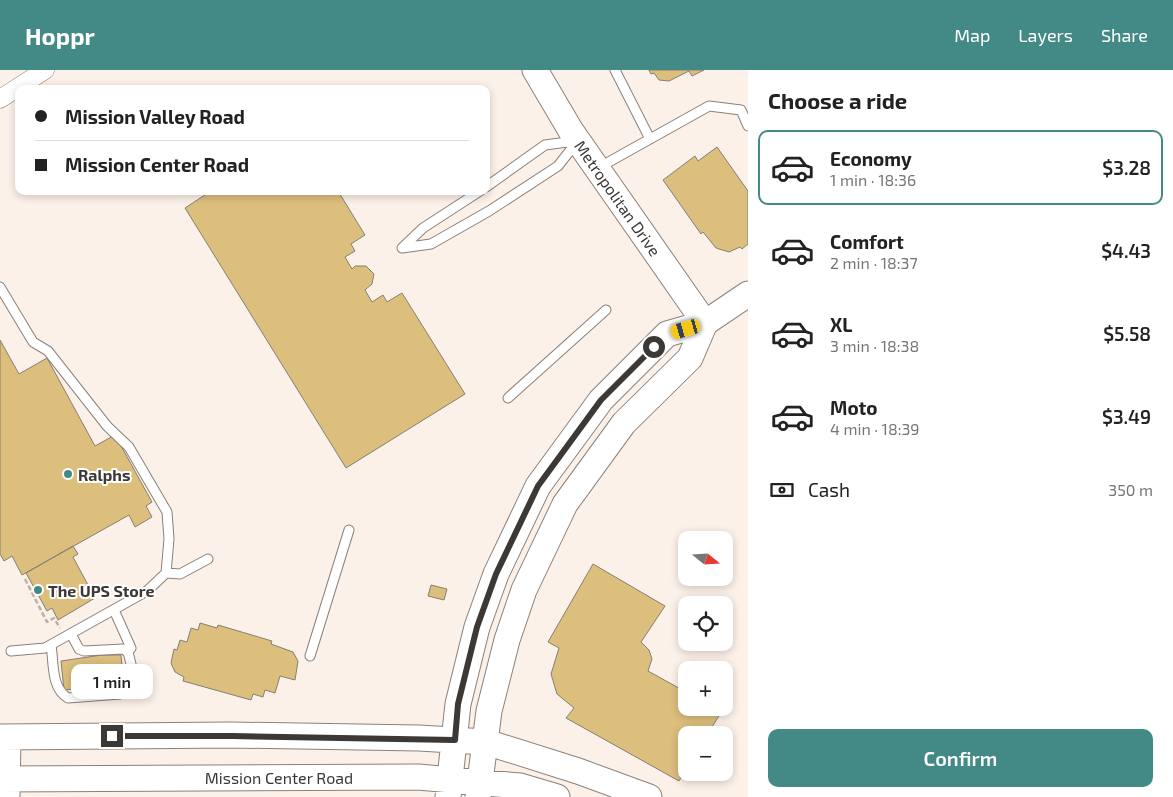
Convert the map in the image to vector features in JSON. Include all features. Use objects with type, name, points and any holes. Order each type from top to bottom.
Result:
[{"type":"main road","name":"Metropolitan Drive","points":[[535,70],[578,140],[705,323]]},
{"type":"main road","points":[[450,788],[458,704],[477,627],[496,574],[538,486],[601,400],[667,334],[705,323],[748,294]]},
{"type":"main road","points":[[479,789],[489,711],[506,640],[524,590],[565,504],[624,423],[690,358],[705,323]]},
{"type":"main road","points":[[5,785],[4,737],[232,736],[455,740],[486,742],[578,771],[649,797]]},
{"type":"main road","name":"Mission Center Road","points":[[5,785],[214,776],[479,789],[520,786],[556,797]]},
{"type":"street","points":[[21,85],[44,70]]},
{"type":"street","points":[[0,99],[15,89]]},
{"type":"lane","points":[[615,70],[650,139]]},
{"type":"lane","points":[[598,169],[709,106],[741,110],[748,126]]},
{"type":"lane","points":[[490,184],[545,145],[578,140]]},
{"type":"lane","points":[[474,195],[423,228],[402,248],[431,244],[489,211],[558,166],[578,140]]},
{"type":"lane","points":[[0,287],[32,342],[48,351],[107,426],[129,447],[167,512],[169,539],[166,573],[147,591],[45,648],[12,651]]},
{"type":"lane","points":[[508,398],[606,310]]},
{"type":"lane","points":[[310,656],[349,530]]},
{"type":"lane","points":[[166,573],[180,574],[208,559]]},
{"type":"lane","points":[[114,610],[131,648],[127,652]]},
{"type":"lane","points":[[51,645],[56,688],[68,698],[120,694],[134,676],[132,662],[127,652],[123,649],[84,652],[68,636]]},
{"type":"path","points":[[25,579],[47,622],[54,618],[68,636]]},
{"type":"building","points":[[649,70],[704,70],[692,76],[689,71],[669,81],[659,80]]},
{"type":"building","points":[[717,147],[748,191],[748,244],[742,249],[740,247],[729,252],[716,248],[703,232],[701,234],[663,180],[695,156],[698,161]]},
{"type":"building","points":[[205,195],[340,195],[365,235],[351,244],[355,251],[345,257],[352,269],[355,266],[366,266],[374,274],[372,284],[365,290],[372,302],[383,295],[387,302],[402,293],[465,394],[346,468],[185,208]]},
{"type":"building","name":"Ralphs","points":[[0,340],[19,374],[47,358],[95,446],[115,435],[152,502],[146,506],[152,517],[135,527],[129,515],[22,575],[12,556],[4,561],[0,554]]},
{"type":"building","points":[[73,546],[78,554],[73,557],[95,598],[58,620],[52,608],[47,611],[26,573]]},
{"type":"building","points":[[593,564],[665,606],[641,642],[649,650],[652,659],[648,671],[678,688],[678,716],[719,716],[713,726],[678,726],[678,780],[566,718],[574,708],[557,694],[551,674],[559,648],[548,642]]},
{"type":"building","points":[[431,585],[447,589],[444,600],[428,596]]},
{"type":"building","points":[[200,623],[217,628],[218,625],[272,641],[271,644],[293,652],[298,661],[295,680],[280,676],[275,693],[265,690],[263,697],[253,694],[251,700],[183,681],[184,677],[175,672],[171,663],[174,649],[177,650],[180,640],[187,642],[191,628],[198,630]]},
{"type":"building","points":[[102,655],[121,655],[124,684],[64,690],[61,661]]},
{"type":"place","name":"Ralphs","points":[[68,474]]},
{"type":"place","name":"The UPS Store","points":[[38,590]]},
{"type":"route","points":[[112,736],[419,738],[455,740],[458,704],[477,627],[496,574],[538,486],[601,400],[654,347]]}]
